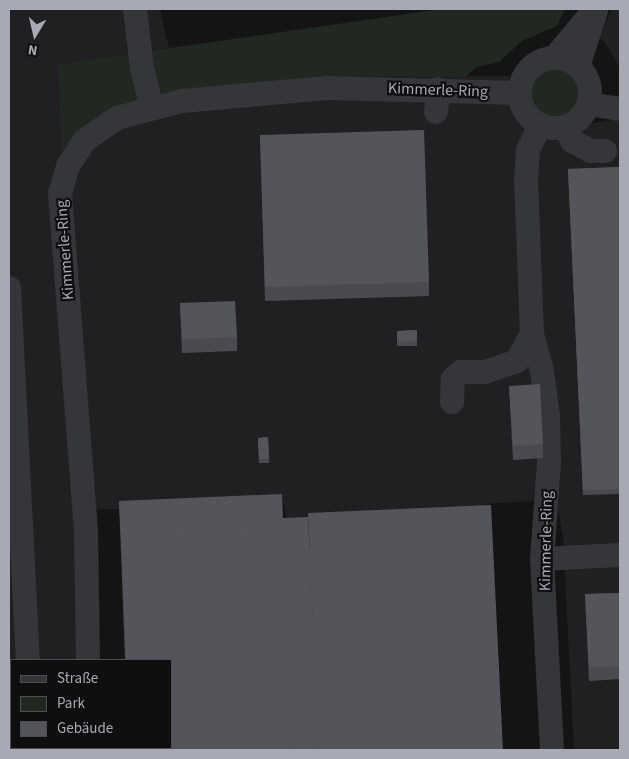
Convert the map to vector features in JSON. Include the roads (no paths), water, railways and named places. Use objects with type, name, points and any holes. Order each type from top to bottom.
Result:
[{"type":"street","points":[[134,9],[142,68],[150,101]]},
{"type":"street","points":[[555,57],[578,66],[589,84],[588,104],[583,114],[564,127],[540,125],[525,112],[519,93],[526,72],[534,64],[555,57],[596,9]]},
{"type":"street","points":[[578,66],[596,9]]},
{"type":"street","name":"Kimmerle-Ring","points":[[88,659],[86,531],[60,194],[75,153],[94,132],[117,118],[182,101],[327,88],[437,100],[519,93]]},
{"type":"street","points":[[588,104],[620,109]]},
{"type":"street","name":"Kimmerle-Ring","points":[[540,125],[528,150],[526,180],[532,334],[542,371],[548,416],[548,462],[542,559],[552,750]]},
{"type":"street","points":[[564,127],[572,140],[598,151]]},
{"type":"street","points":[[9,288],[28,659]]},
{"type":"street","points":[[452,402],[453,379],[461,372],[478,372],[517,361],[532,334]]},
{"type":"street","points":[[542,559],[620,555]]}]
